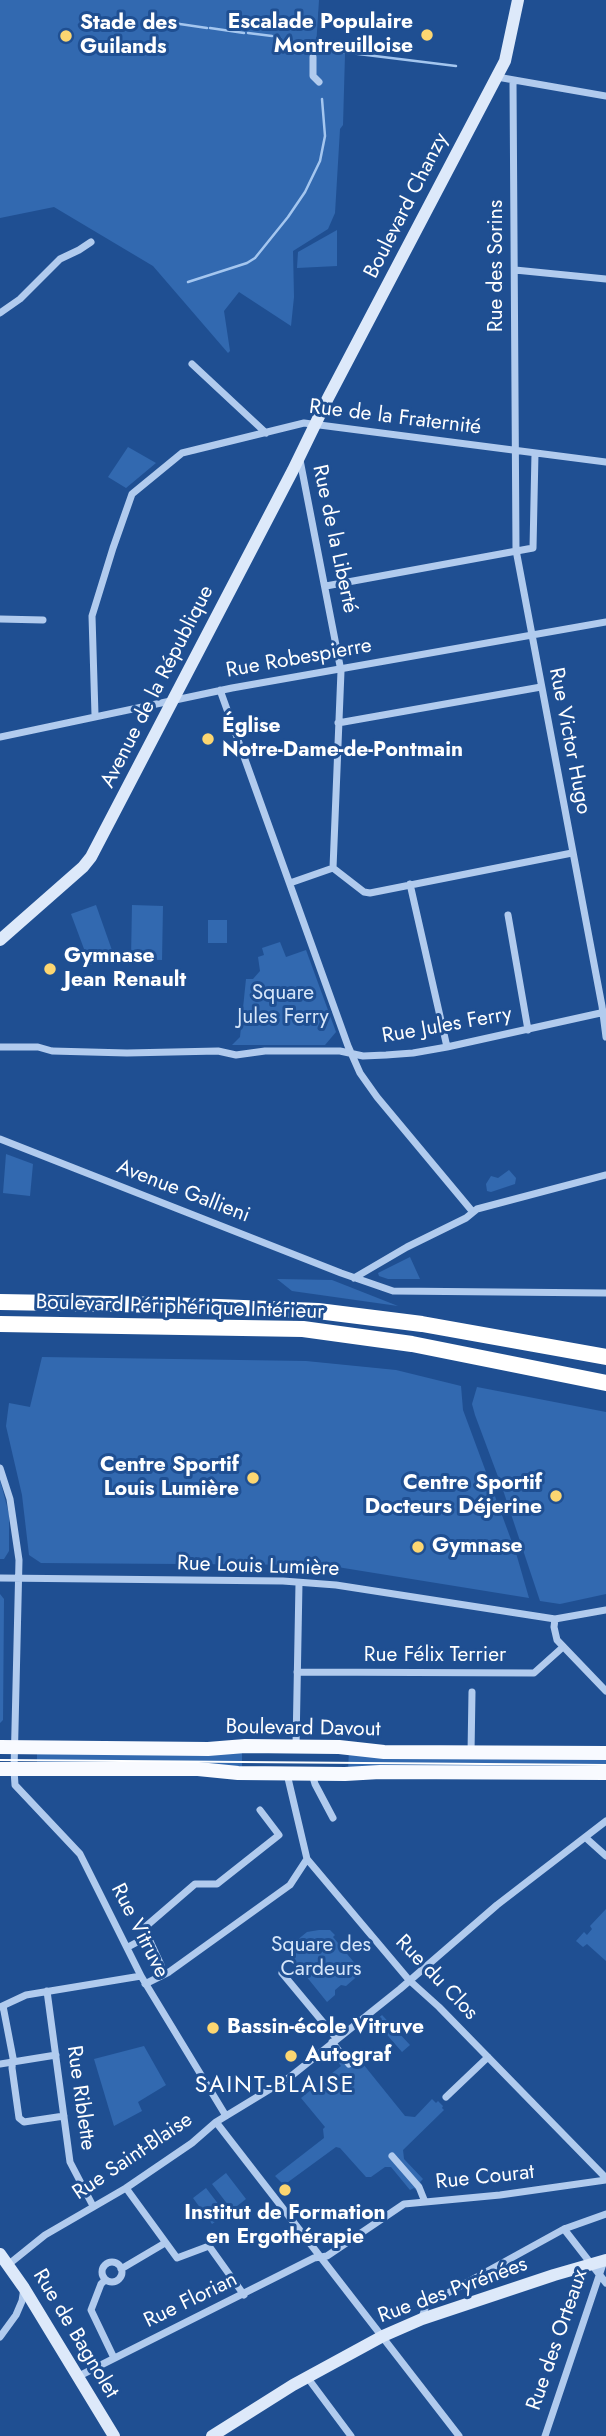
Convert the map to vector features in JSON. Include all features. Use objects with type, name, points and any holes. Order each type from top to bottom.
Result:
[{"type":"highway","points":[[0,1302],[318,1311],[422,1324],[606,1357]]},
{"type":"highway","name":"Boulevard Périphérique Intérieur","points":[[0,1324],[303,1329],[412,1344],[606,1383]]},
{"type":"main road","name":"Boulevard Chanzy","points":[[315,425],[497,77],[510,46],[519,0]]},
{"type":"main road","name":"Avenue de la République","points":[[0,940],[88,862],[315,425]]},
{"type":"main road","name":"Boulevard Davout","points":[[7,1747],[208,1749],[296,1746],[351,1747],[384,1752],[606,1753]]},
{"type":"main road","name":"Boulevard Davout","points":[[7,1770],[198,1769],[287,1774],[606,1773]]},
{"type":"main road","name":"Rue de Bagnolet","points":[[4,2259],[114,2436]]},
{"type":"main road","name":"Rue des Pyrénées","points":[[212,2436],[307,2377],[383,2336],[422,2319],[594,2269],[606,2259]]},
{"type":"street","points":[[313,57],[313,76],[318,82]]},
{"type":"street","points":[[497,77],[606,96]]},
{"type":"street","name":"Rue des Sorins","points":[[513,81],[516,450]]},
{"type":"street","points":[[0,313],[20,299],[61,258],[91,242]]},
{"type":"street","points":[[514,270],[606,279]]},
{"type":"street","points":[[192,364],[266,433]]},
{"type":"street","name":"Rue de la Fraternité","points":[[95,715],[92,616],[132,494],[182,453],[304,423],[606,462]]},
{"type":"street","name":"Rue Victor Hugo","points":[[516,450],[516,550],[604,1013],[606,1037]]},
{"type":"street","points":[[326,586],[533,548],[535,453]]},
{"type":"street","name":"Rue de la Liberté","points":[[299,456],[341,670],[333,868]]},
{"type":"street","points":[[0,620],[43,620]]},
{"type":"street","name":"Rue Robespierre","points":[[0,737],[220,691],[606,622]]},
{"type":"street","points":[[338,723],[541,687]]},
{"type":"street","points":[[220,691],[360,1073],[472,1211]]},
{"type":"street","points":[[290,883],[333,868],[364,892],[572,853]]},
{"type":"street","points":[[410,884],[447,1047]]},
{"type":"street","points":[[508,915],[528,1030]]},
{"type":"street","name":"Rue Jules Ferry","points":[[0,1047],[38,1046],[52,1051],[127,1053],[218,1051],[236,1055],[278,1051],[340,1051],[363,1056],[413,1054],[604,1013]]},
{"type":"street","name":"Avenue Gallieni","points":[[0,1139],[393,1291],[606,1293]]},
{"type":"street","points":[[354,1278],[407,1247],[466,1219],[472,1211],[606,1175]]},
{"type":"street","points":[[0,1468],[16,1528],[19,1560],[7,1770]]},
{"type":"street","name":"Rue Louis Lumière","points":[[0,1578],[336,1585],[555,1619],[606,1610]]},
{"type":"street","points":[[296,1746],[299,1583]]},
{"type":"street","points":[[555,1619],[554,1632],[563,1647],[606,1691]]},
{"type":"street","name":"Rue Félix Terrier","points":[[298,1672],[534,1673],[563,1647]]},
{"type":"street","points":[[471,1753],[472,1692]]},
{"type":"street","name":"Rue Vitruve","points":[[7,1770],[15,1785],[80,1854],[145,1984],[226,2116]]},
{"type":"street","name":"Rue du Clos","points":[[287,1774],[307,1859],[409,1980],[420,1987],[606,2179]]},
{"type":"street","points":[[312,1774],[333,1818]]},
{"type":"street","points":[[128,1947],[143,1939],[157,1965],[162,1965],[144,1928],[195,1884],[217,1884],[279,1835],[260,1810]]},
{"type":"street","name":"Rue Saint-Blaise","points":[[4,2259],[126,2188],[192,2143],[216,2122],[290,2077],[497,1905],[606,1821]]},
{"type":"street","points":[[586,1838],[606,1856]]},
{"type":"street","points":[[145,1984],[169,1972],[290,1885],[307,1859]]},
{"type":"street","points":[[282,1973],[349,2064]]},
{"type":"street","points":[[64,2116],[24,2122],[19,2118],[13,2062],[2,2006],[26,1995],[141,1976]]},
{"type":"street","name":"Rue Riblette","points":[[47,1991],[71,2162],[93,2206]]},
{"type":"street","points":[[0,2064],[56,2055]]},
{"type":"street","points":[[446,2097],[488,2057]]},
{"type":"street","points":[[216,2122],[459,2436]]},
{"type":"street","name":"Rue Courat","points":[[393,2155],[419,2187],[425,2202],[500,2195],[606,2179]]},
{"type":"street","points":[[126,2188],[177,2258],[209,2246],[244,2295]]},
{"type":"street","name":"Rue Florian","points":[[77,2377],[314,2258],[327,2256],[404,2204],[425,2202]]},
{"type":"street","points":[[422,2319],[426,2305],[564,2229],[606,2214]]},
{"type":"street","points":[[564,2229],[606,2283]]},
{"type":"street","points":[[121,2269],[165,2243]]},
{"type":"street","points":[[112,2262],[118,2263],[121,2278],[113,2283],[105,2280],[101,2273],[103,2267],[112,2262]]},
{"type":"street","name":"Rue des Orteaux","points":[[545,2436],[594,2269]]},
{"type":"street","points":[[105,2280],[91,2310],[114,2358]]},
{"type":"street","points":[[0,2337],[16,2315],[24,2288]]},
{"type":"street","points":[[307,2377],[351,2436]]},
{"type":"green space","points":[[0,0],[319,0],[316,47],[345,54],[343,125],[340,129],[335,213],[328,229],[293,251],[294,297],[291,326],[239,292],[224,311],[230,351],[228,353],[153,266],[54,207],[0,218]]},
{"type":"green space","points":[[337,230],[337,266],[297,268],[298,252]]},
{"type":"green space","points":[[128,447],[156,463],[126,488],[108,477]]},
{"type":"green space","points":[[96,905],[114,956],[90,965],[71,914]]},
{"type":"green space","points":[[132,905],[163,906],[162,960],[131,959]]},
{"type":"green space","points":[[208,920],[227,920],[227,943],[208,943]]},
{"type":"green space","name":"Square Jules Ferry","points":[[280,942],[286,957],[306,950],[336,1032],[325,1045],[232,1045],[240,1037],[246,979],[253,979],[260,971],[258,957],[264,955],[262,948]]},
{"type":"green space","points":[[6,1154],[33,1164],[30,1196],[3,1193]]},
{"type":"green space","points":[[509,1170],[516,1178],[515,1184],[487,1191],[486,1184],[491,1176],[498,1178]]},
{"type":"green space","points":[[410,1257],[420,1279],[388,1279],[379,1276],[378,1273]]},
{"type":"green space","points":[[277,1279],[332,1280],[398,1306],[292,1291]]},
{"type":"green space","name":"Centre Sportif Louis Lumière","points":[[42,1357],[306,1361],[396,1370],[461,1386],[463,1410],[516,1553],[529,1598],[325,1565],[41,1563],[29,1555],[22,1495],[6,1426],[9,1403],[30,1407]]},
{"type":"green space","name":"Centre Sportif Docteurs Déjerine","points":[[477,1387],[606,1412],[606,1594],[560,1604],[540,1601],[475,1415],[472,1404]]},
{"type":"green space","points":[[0,1480],[9,1514],[9,1551],[4,1559],[0,1559]]},
{"type":"green space","points":[[0,1594],[4,1599],[3,1720],[0,1723]]},
{"type":"green space","points":[[242,1750],[242,1769],[37,1763],[37,1754]]},
{"type":"green space","points":[[349,1751],[606,1758],[606,1767],[348,1770]]},
{"type":"green space","points":[[606,1909],[606,1961],[587,1944],[583,1947],[576,1941],[584,1932],[587,1935],[592,1929],[590,1926]]},
{"type":"green space","name":"Square des Cardeurs","points":[[330,1930],[362,1972],[346,1986],[341,1985],[335,1990],[335,1995],[327,2002],[285,1950],[307,1932]]},
{"type":"green space","points":[[382,2015],[410,2045],[402,2052],[375,2021]]},
{"type":"green space","points":[[144,2046],[166,2085],[138,2102],[142,2111],[114,2126],[94,2059]]},
{"type":"green space","points":[[346,2049],[352,2056],[355,2054],[405,2116],[415,2117],[432,2099],[443,2106],[444,2110],[403,2150],[404,2159],[423,2179],[420,2182],[422,2185],[416,2190],[410,2190],[391,2167],[385,2167],[371,2177],[366,2177],[340,2148],[336,2147],[284,2185],[275,2176],[324,2138],[325,2127],[301,2098],[341,2066],[335,2058]]},
{"type":"green space","points":[[226,2173],[246,2199],[232,2210],[212,2184]]},
{"type":"green space","points":[[206,2188],[226,2214],[212,2224],[193,2198]]},
{"type":"waterway","points":[[173,23],[207,28]]},
{"type":"waterway","points":[[210,28],[244,33]]},
{"type":"waterway","points":[[248,33],[272,36]]},
{"type":"waterway","points":[[276,37],[280,38]]},
{"type":"waterway","points":[[326,50],[456,66]]},
{"type":"waterway","points":[[188,282],[255,258],[288,217],[305,192],[320,161],[325,136],[322,99]]},
{"type":"tram line","points":[[0,1760],[606,1765]]},
{"type":"place","name":"Escalade Populaire Montreuilloise","points":[[427,35]]},
{"type":"place","name":"Stade des Guilands","points":[[66,36]]},
{"type":"place","name":"Église Notre-Dame-de-Pontmain","points":[[208,739]]},
{"type":"place","name":"Gymnase Jean Renault","points":[[50,969]]},
{"type":"place","name":"Centre Sportif Louis Lumière","points":[[253,1478]]},
{"type":"place","name":"Centre Sportif Docteurs Déjerine","points":[[556,1496]]},
{"type":"place","name":"Gymnase","points":[[418,1547]]},
{"type":"place","name":"Bassin-école Vitruve","points":[[213,2028]]},
{"type":"place","name":"Autograf","points":[[291,2056]]},
{"type":"place","name":"Institut de Formation en Ergothérapie","points":[[285,2190]]},
{"type":"district","name":"SAINT-BLAISE","points":[[275,2086]]}]
